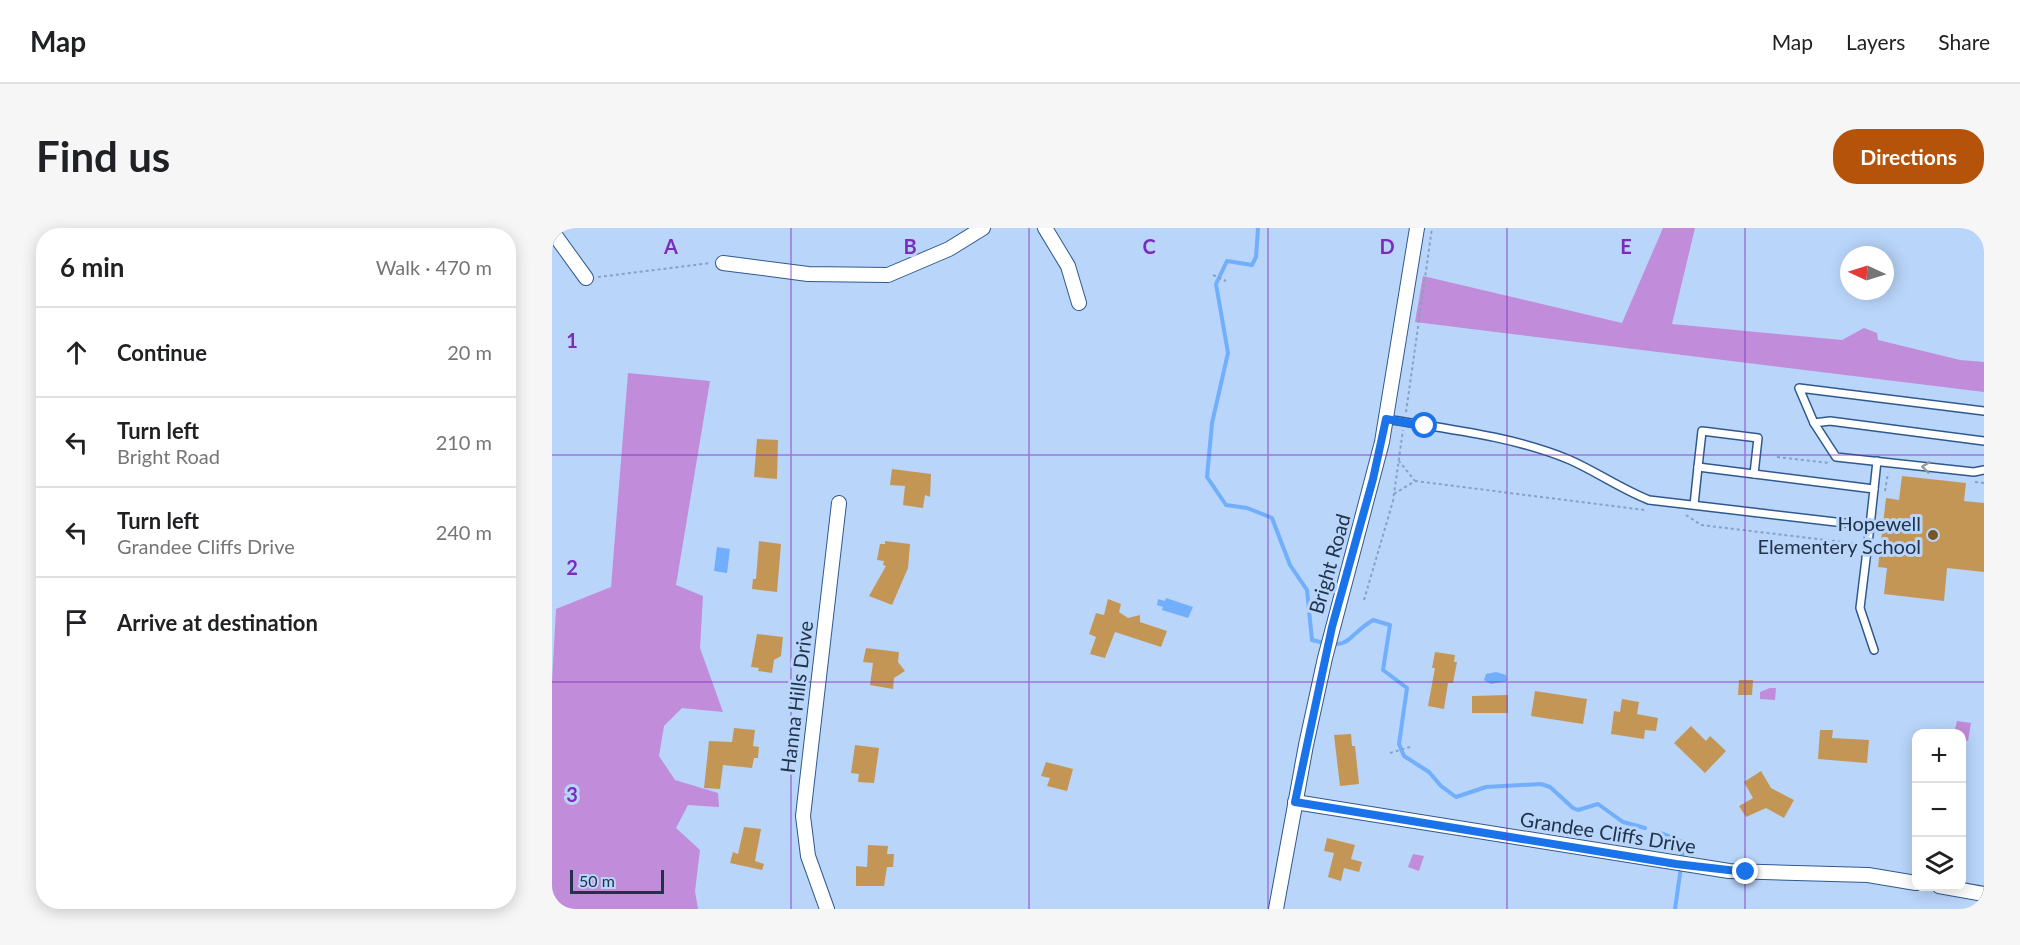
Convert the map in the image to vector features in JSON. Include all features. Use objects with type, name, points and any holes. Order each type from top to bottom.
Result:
[{"type":"street","points":[[723,263],[808,274],[888,275],[949,249],[984,228]]},
{"type":"street","points":[[1045,228],[1068,266],[1079,303]]},
{"type":"street","name":"Bright Road","points":[[1276,909],[1295,802],[1325,658],[1373,479],[1386,419],[1417,228]]},
{"type":"street","points":[[552,231],[586,278]]},
{"type":"street","name":"Hanna Hills Drive","points":[[827,909],[808,856],[803,816],[839,503]]},
{"type":"street","name":"Grandee Cliffs Drive","points":[[1295,802],[1729,872],[1868,875],[1912,882]]},
{"type":"street","points":[[1966,891],[1984,894]]},
{"type":"street","name":"Hanna Hills Drive","points":[[817,909],[820,893]]},
{"type":"lane","points":[[1984,411],[1799,388],[1814,423],[1836,457],[1974,472],[1984,470]]},
{"type":"lane","points":[[1386,419],[1532,447],[1572,461],[1621,489],[1649,500],[1870,526]]},
{"type":"lane","points":[[1814,423],[1830,421],[1984,441]]},
{"type":"lane","points":[[1694,505],[1702,431],[1758,438],[1754,474]]},
{"type":"lane","points":[[1874,650],[1860,608],[1877,461]]},
{"type":"lane","points":[[1698,467],[1874,489]]},
{"type":"path","points":[[586,278],[723,263]]},
{"type":"path","points":[[1213,274],[1226,281]]},
{"type":"path","points":[[1399,460],[1415,481]]},
{"type":"path","points":[[1394,494],[1415,481],[1655,511]]},
{"type":"path","points":[[1685,514],[1701,525],[1867,545]]},
{"type":"path","points":[[1390,753],[1410,747]]},
{"type":"shaded area","points":[[1663,228],[1695,228],[1672,324],[1842,340],[1864,328],[1877,333],[1878,340],[1960,360],[1984,362],[1984,392],[1415,322],[1423,276],[1622,323]]},
{"type":"shaded area","points":[[628,373],[710,381],[676,585],[703,596],[700,648],[723,712],[682,708],[664,726],[659,756],[675,780],[718,793],[719,807],[688,805],[676,828],[700,850],[695,891],[698,909],[552,909],[552,682],[556,609],[611,587]]},
{"type":"shaded area","points":[[1776,688],[1775,700],[1760,699],[1760,692]]},
{"type":"shaded area","points":[[1957,721],[1971,723],[1968,741],[1966,740],[1966,729],[1955,729]]},
{"type":"shaded area","points":[[1413,854],[1424,856],[1419,871],[1408,867]]},
{"type":"water","points":[[717,547],[730,549],[727,573],[714,571]]},
{"type":"water","points":[[1166,598],[1193,607],[1188,618],[1162,610],[1163,607],[1157,605],[1158,599],[1165,601]]},
{"type":"water","points":[[1496,672],[1506,675],[1507,681],[1491,684],[1484,680],[1486,674]]},
{"type":"building","points":[[757,439],[778,440],[777,479],[754,477]]},
{"type":"building","points":[[892,469],[931,474],[930,497],[925,495],[923,508],[903,505],[905,486],[890,485]]},
{"type":"building","name":"Hopewell Elementery School","points":[[1902,476],[1966,483],[1964,501],[1984,503],[1984,572],[1947,568],[1944,601],[1884,594],[1887,568],[1878,567],[1886,498],[1899,500]]},
{"type":"building","points":[[759,541],[781,544],[777,592],[752,589],[753,579],[756,579]]},
{"type":"building","points":[[885,541],[910,544],[908,568],[892,605],[869,596],[886,566],[883,565],[884,561],[877,560],[880,544],[885,544]]},
{"type":"building","points":[[1108,599],[1121,604],[1119,612],[1128,618],[1140,615],[1140,622],[1167,631],[1161,647],[1115,632],[1105,658],[1090,654],[1096,637],[1089,634],[1096,613],[1104,615]]},
{"type":"building","points":[[757,634],[783,637],[781,656],[774,660],[772,673],[758,671],[759,668],[751,667]]},
{"type":"building","points":[[866,648],[899,652],[898,662],[905,671],[894,678],[893,689],[870,685],[873,663],[863,662]]},
{"type":"building","points":[[1435,652],[1455,655],[1454,662],[1457,662],[1453,683],[1448,683],[1444,709],[1428,706],[1435,668],[1432,668]]},
{"type":"building","points":[[1739,680],[1753,680],[1752,695],[1738,695]]},
{"type":"building","points":[[1535,691],[1587,699],[1583,724],[1531,716]]},
{"type":"building","points":[[1508,695],[1508,713],[1472,713],[1472,696]]},
{"type":"building","points":[[1622,699],[1639,702],[1637,714],[1658,718],[1656,731],[1645,730],[1644,739],[1611,734],[1614,711],[1620,712]]},
{"type":"building","points":[[1691,726],[1706,741],[1710,736],[1726,751],[1705,773],[1674,743]]},
{"type":"building","points":[[734,728],[755,730],[753,746],[759,747],[758,758],[754,758],[752,768],[723,765],[720,789],[704,788],[709,741],[732,742]]},
{"type":"building","points":[[1820,730],[1833,730],[1832,738],[1869,740],[1867,763],[1818,759]]},
{"type":"building","points":[[1351,734],[1352,746],[1355,746],[1359,784],[1340,786],[1334,735]]},
{"type":"building","points":[[855,745],[879,748],[874,783],[858,782],[859,774],[851,773]]},
{"type":"building","points":[[1046,762],[1073,769],[1067,791],[1047,786],[1050,778],[1041,776]]},
{"type":"building","points":[[1761,771],[1771,788],[1794,800],[1784,818],[1766,808],[1746,817],[1739,806],[1753,798],[1744,782]]},
{"type":"building","points":[[744,827],[761,829],[755,861],[764,864],[762,870],[730,863],[733,852],[738,854]]},
{"type":"building","points":[[1327,838],[1355,845],[1351,859],[1362,862],[1359,872],[1344,868],[1341,881],[1328,877],[1334,853],[1324,851]]},
{"type":"building","points":[[868,845],[888,846],[887,854],[894,854],[893,867],[887,867],[884,886],[856,886],[856,866],[867,867]]},
{"type":"waterway","points":[[1258,228],[1256,257],[1252,265],[1227,261],[1216,284],[1228,353],[1212,423],[1207,477],[1226,505],[1247,508],[1272,518],[1290,565],[1307,590],[1312,640],[1342,643],[1373,620],[1390,625],[1383,670],[1407,688],[1399,744],[1404,756],[1429,772],[1441,786],[1456,797],[1486,787],[1541,784],[1550,787],[1573,808],[1578,810],[1598,804],[1623,822],[1645,828]]},
{"type":"waterway","points":[[1661,833],[1683,842],[1682,859]]},
{"type":"waterway","points":[[1675,909],[1681,867]]},
{"type":"place","name":"Hopewell Elementery School","points":[[1933,535]]},
{"type":"route","points":[[1425,426],[1386,419],[1373,479],[1332,627],[1305,746],[1295,802],[1676,864],[1729,872],[1746,872]]}]
